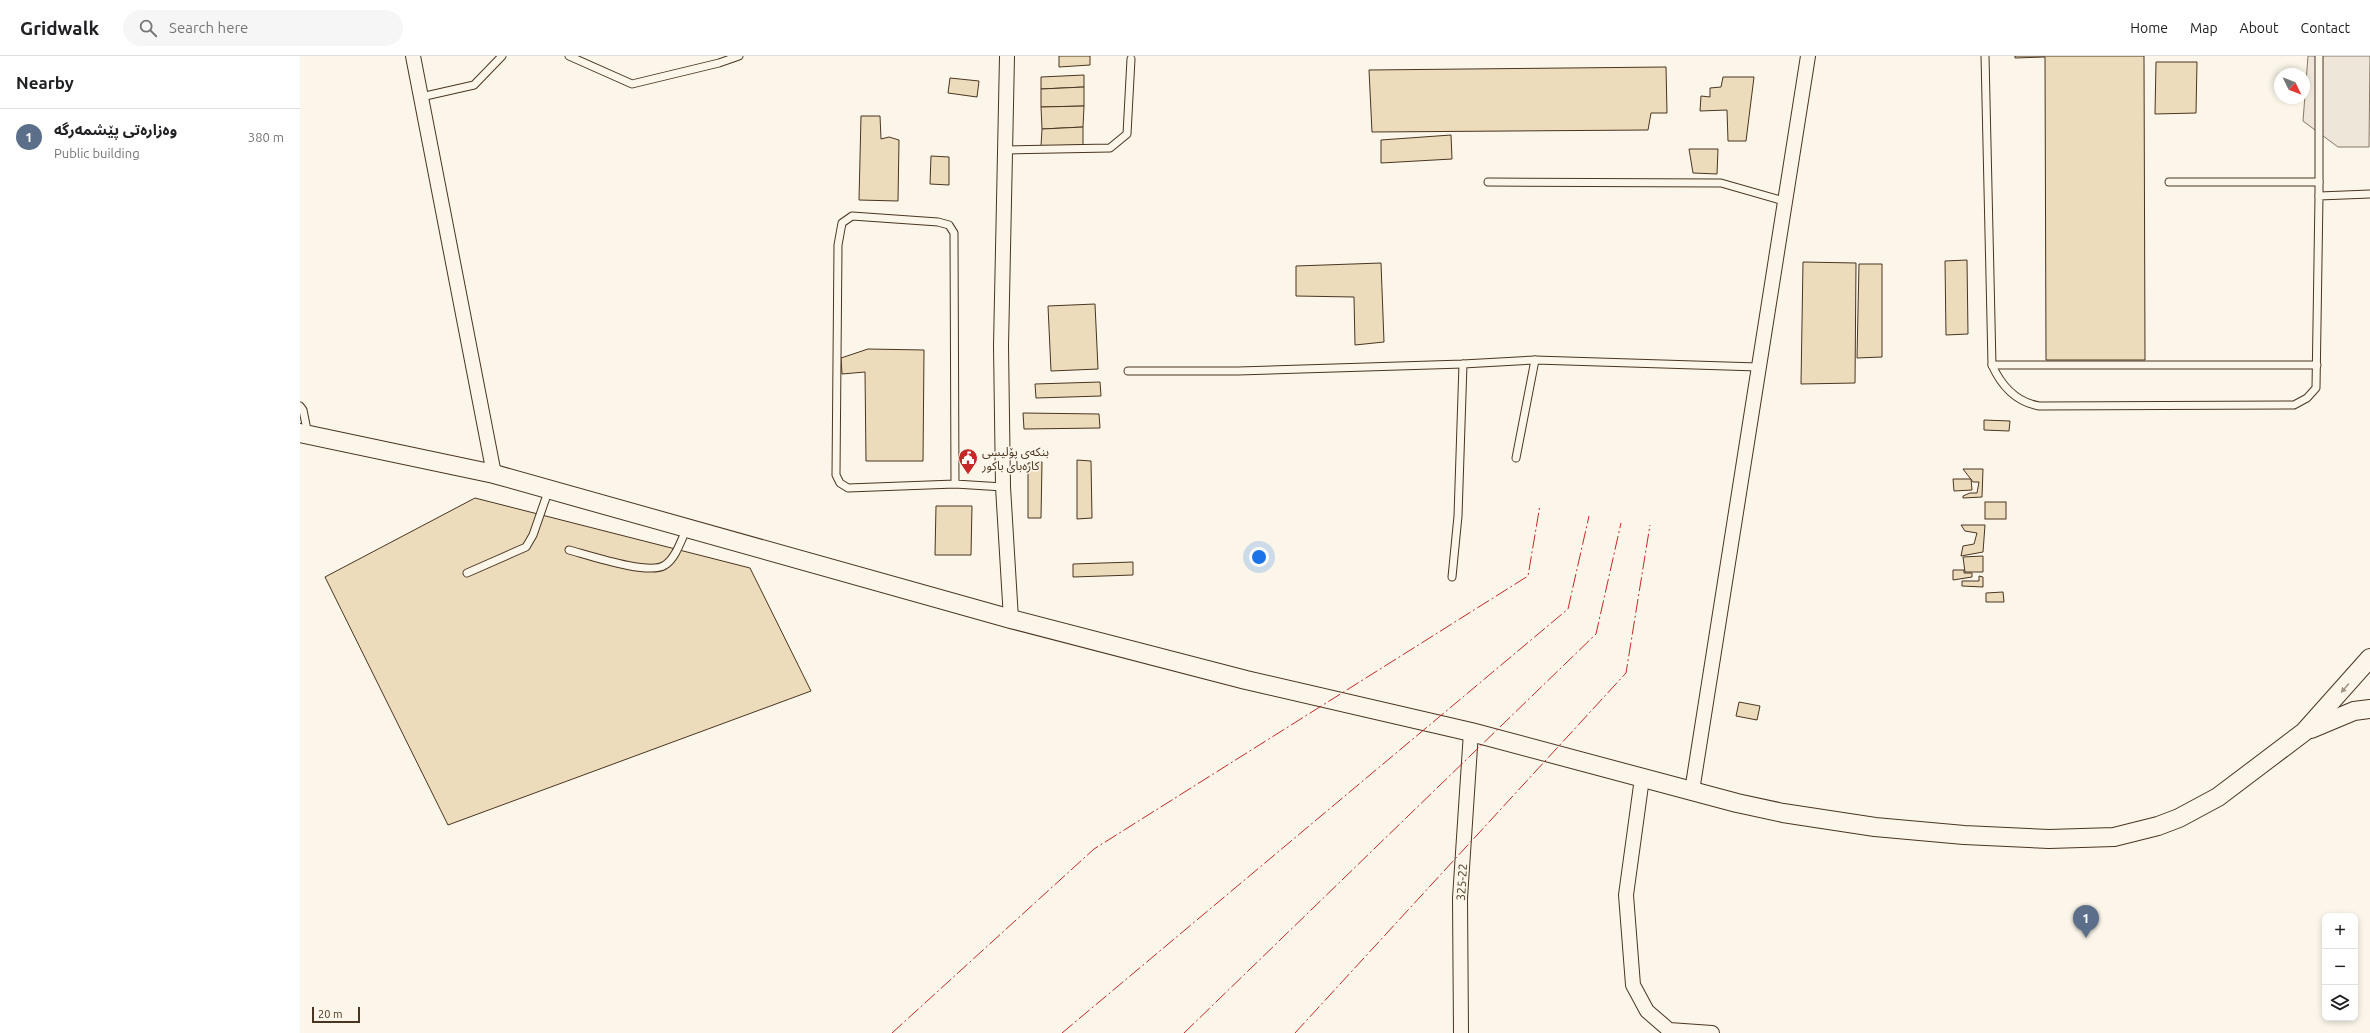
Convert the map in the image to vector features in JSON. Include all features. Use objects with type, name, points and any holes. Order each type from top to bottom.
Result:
[{"type":"street","points":[[413,56],[494,474]]},
{"type":"street","points":[[1007,56],[1001,346],[1003,487],[1011,619]]},
{"type":"street","points":[[1692,791],[1808,56]]},
{"type":"street","points":[[304,434],[494,474],[1011,619],[1246,680],[1471,732],[1692,791],[1783,813],[1875,827],[2007,838],[2050,839],[2114,837],[2158,826],[2199,809],[2218,797],[2304,732],[2370,658]]},
{"type":"street","points":[[2304,732],[2354,711],[2370,709]]},
{"type":"street","name":"325-22","points":[[1461,1033],[1460,898],[1471,732]]},
{"type":"street","points":[[1642,778],[1626,894],[1633,985],[1647,1011],[1669,1030],[1712,1033]]},
{"type":"lane","points":[[421,97],[474,85],[502,56]]},
{"type":"lane","points":[[569,56],[632,84],[720,63],[739,56]]},
{"type":"lane","points":[[1985,56],[1992,365],[1999,380],[2013,394],[2025,404],[2039,406],[2294,405],[2307,398],[2316,388],[2319,196],[2319,56]]},
{"type":"lane","points":[[1004,150],[1110,148],[1127,134],[1130,59]]},
{"type":"lane","points":[[1488,182],[1721,183],[1784,201]]},
{"type":"lane","points":[[2169,182],[2319,182]]},
{"type":"lane","points":[[2319,196],[2370,194]]},
{"type":"lane","points":[[955,484],[954,233],[949,225],[938,222],[852,216],[842,223],[838,245],[836,475],[840,483],[848,488],[955,484],[1003,487]]},
{"type":"lane","points":[[1128,371],[1464,364],[1535,360],[1758,367]]},
{"type":"lane","points":[[1516,458],[1535,360]]},
{"type":"lane","points":[[1452,578],[1458,516],[1464,364]]},
{"type":"lane","points":[[1992,365],[2316,365]]},
{"type":"lane","points":[[300,406],[304,410],[304,434]]},
{"type":"lane","points":[[467,573],[526,547],[533,535],[549,489]]},
{"type":"lane","points":[[569,550],[645,568],[658,568],[665,565],[673,558],[687,528]]},
{"type":"shaded area","points":[[2308,56],[2370,56],[2369,147],[2338,147],[2303,121],[2304,104],[2310,104],[2310,68],[2307,68]]},
{"type":"building","points":[[1059,56],[1090,56],[1090,65],[1059,67]]},
{"type":"building","points":[[2015,56],[2144,56],[2145,360],[2046,360],[2045,57],[2015,58]]},
{"type":"building","points":[[2156,62],[2197,62],[2196,113],[2155,114]]},
{"type":"building","points":[[1666,67],[1667,113],[1651,113],[1648,130],[1372,132],[1369,70]]},
{"type":"building","points":[[1084,75],[1084,87],[1041,89],[1041,77]]},
{"type":"building","points":[[1723,77],[1754,77],[1746,141],[1728,141],[1727,110],[1700,111],[1701,96],[1710,97],[1710,88],[1721,87]]},
{"type":"building","points":[[950,78],[979,81],[977,97],[948,93]]},
{"type":"building","points":[[1084,87],[1084,106],[1041,107],[1041,89]]},
{"type":"building","points":[[1084,106],[1083,127],[1042,129],[1041,107]]},
{"type":"building","points":[[861,116],[880,116],[881,139],[889,137],[899,140],[898,201],[859,200]]},
{"type":"building","points":[[1083,127],[1083,145],[1041,146],[1042,129]]},
{"type":"building","points":[[1451,135],[1452,159],[1381,163],[1381,140]]},
{"type":"building","points":[[1689,149],[1718,149],[1717,174],[1693,173]]},
{"type":"building","points":[[931,156],[949,157],[949,185],[930,184]]},
{"type":"building","points":[[1967,260],[1968,334],[1946,335],[1945,261]]},
{"type":"building","points":[[1803,262],[1856,263],[1855,383],[1801,384]]},
{"type":"building","points":[[1381,263],[1384,342],[1355,345],[1354,297],[1296,296],[1296,266]]},
{"type":"building","points":[[1859,264],[1882,264],[1882,357],[1857,358]]},
{"type":"building","points":[[1095,304],[1098,369],[1051,371],[1048,306]]},
{"type":"building","points":[[868,349],[924,350],[923,461],[866,461],[865,372],[842,374],[841,358]]},
{"type":"building","points":[[1100,382],[1101,396],[1036,398],[1035,384]]},
{"type":"building","points":[[1023,413],[1099,414],[1100,428],[1024,429]]},
{"type":"building","points":[[1984,420],[2010,421],[2009,431],[1984,430]]},
{"type":"building","points":[[1077,460],[1091,461],[1092,518],[1077,519]]},
{"type":"building","points":[[1042,462],[1041,518],[1028,518],[1028,463]]},
{"type":"building","points":[[1963,469],[1983,469],[1982,497],[1963,498],[1963,496],[1970,493],[1977,493],[1979,482],[1973,482]]},
{"type":"building","points":[[1953,479],[1971,479],[1972,490],[1954,491]]},
{"type":"building","points":[[475,498],[750,568],[811,691],[448,825],[325,577]]},
{"type":"building","points":[[1985,502],[2006,502],[2006,519],[1985,519]]},
{"type":"building","points":[[936,506],[972,506],[971,555],[935,555]]},
{"type":"building","points":[[1961,525],[1985,525],[1983,552],[1961,556],[1963,546],[1974,544],[1977,533],[1965,531]]},
{"type":"building","points":[[1983,556],[1983,572],[1965,572],[1963,557]]},
{"type":"building","points":[[1133,562],[1133,575],[1073,577],[1073,564]]},
{"type":"building","points":[[1953,570],[1964,570],[1964,573],[1972,573],[1972,577],[1953,580]]},
{"type":"building","points":[[1979,576],[1983,577],[1983,587],[1962,586],[1962,581],[1979,581]]},
{"type":"building","points":[[2003,592],[2004,602],[1986,602],[1986,593]]},
{"type":"building","points":[[1739,702],[1760,706],[1757,720],[1736,716]]},
{"type":"power","points":[[892,1033],[1094,849],[1528,576],[1540,505]]},
{"type":"power","points":[[1062,1033],[1568,609],[1589,516]]},
{"type":"power","points":[[1184,1033],[1596,634],[1621,523]]},
{"type":"power","points":[[1295,1033],[1626,673],[1650,525]]},
{"type":"place","name":"بنکەی پۆلیسی کارەبای باکور","points":[[968,475]]},
{"type":"place","name":"وەزارەتی پێشمەرگە","points":[[2086,938]]}]
